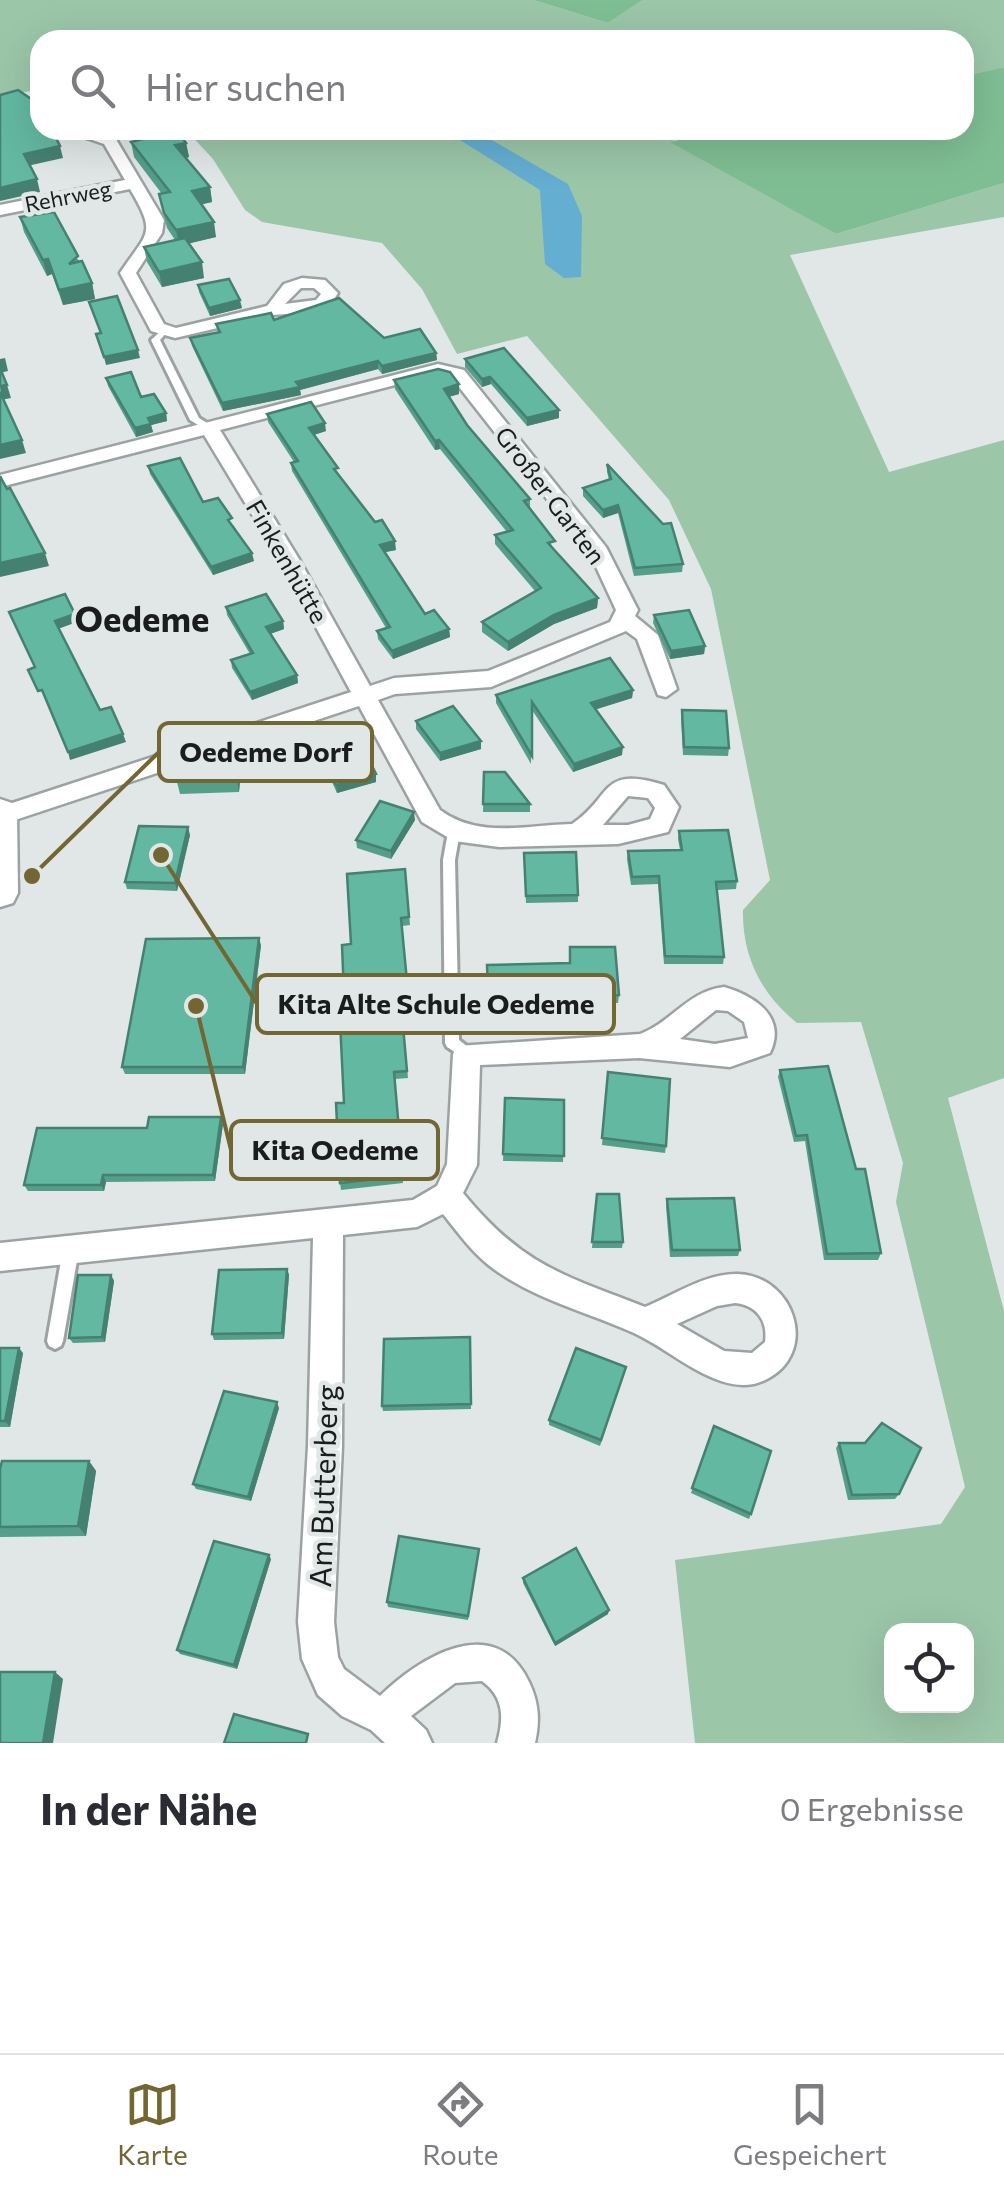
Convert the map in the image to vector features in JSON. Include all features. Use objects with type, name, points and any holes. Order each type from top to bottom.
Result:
[{"type":"street","points":[[112,140],[157,226],[128,273],[163,332],[192,330],[273,310]]},
{"type":"street","name":"Rehrweg","points":[[0,210],[135,183]]},
{"type":"street","name":"Großer Garten","points":[[0,482],[438,369],[458,374],[599,552],[627,610],[624,619]]},
{"type":"street","name":"Finkenhütte","points":[[210,428],[365,695],[430,816],[441,827],[454,832]]},
{"type":"street","points":[[0,893],[1,814],[365,695],[425,681],[472,683],[491,679],[618,627],[624,619],[647,635],[666,689]]},
{"type":"street","points":[[454,832],[518,838],[576,833]]},
{"type":"street","points":[[0,1256],[417,1212],[446,1196],[462,1164],[467,1054],[644,1046]]},
{"type":"street","points":[[446,1196],[498,1255],[536,1280],[646,1322]]},
{"type":"street","name":"Am Butterberg","points":[[328,1223],[325,1446],[316,1622],[320,1659],[331,1682],[355,1704],[384,1718],[413,1743]]},
{"type":"street","points":[[384,1718],[413,1689],[433,1676],[456,1664],[481,1663],[506,1674],[518,1692],[523,1712],[516,1743]]},
{"type":"lane","points":[[163,332],[155,340],[195,420],[210,428]]},
{"type":"lane","points":[[454,832],[449,860],[452,1043],[467,1054]]},
{"type":"lane","points":[[56,1341],[72,1249]]},
{"type":"green space","points":[[0,0],[533,0],[608,23],[643,0],[1004,0],[1004,67],[974,74],[974,30],[30,30],[30,91],[0,95]]},
{"type":"green space","points":[[533,0],[643,0],[608,23]]},
{"type":"green space","points":[[1004,67],[1004,183],[836,234],[670,142],[974,140],[974,74]]},
{"type":"green space","points":[[195,140],[677,140],[672,141],[836,234],[1004,183],[1004,217],[790,255],[889,472],[1004,440],[1004,1078],[948,1098],[1004,1311],[1004,1743],[695,1743],[675,1560],[941,1524],[965,1487],[896,1202],[903,1163],[861,1022],[797,1023],[773,1000],[750,958],[743,910],[770,880],[711,589],[669,500],[527,336],[457,354],[422,289],[382,243],[262,222],[245,210],[213,159]]},
{"type":"water","points":[[460,140],[492,140],[568,184],[582,216],[581,277],[564,278],[545,264],[540,190]]},
{"type":"building","points":[[18,90],[30,98],[30,140],[57,140],[60,146],[24,154],[37,179],[0,188],[0,95]]},
{"type":"building","points":[[184,140],[186,143],[175,145],[210,187],[192,191],[214,222],[176,230],[164,213],[159,194],[170,192],[131,142]]},
{"type":"building","points":[[54,212],[78,256],[69,264],[82,261],[92,283],[59,290],[48,259],[43,260],[20,217]]},
{"type":"building","points":[[185,238],[202,262],[159,272],[144,247]]},
{"type":"building","points":[[229,279],[240,300],[209,308],[198,285]]},
{"type":"building","points":[[117,296],[138,350],[104,357],[96,334],[101,333],[89,302]]},
{"type":"building","points":[[339,298],[384,338],[420,329],[436,353],[382,366],[378,361],[296,382],[300,387],[222,403],[190,338],[220,332],[216,324],[271,313],[274,320]]},
{"type":"building","points":[[504,348],[559,410],[527,418],[490,377],[482,379],[465,359]]},
{"type":"building","points":[[0,368],[7,385],[0,386]]},
{"type":"building","points":[[438,369],[450,372],[459,384],[444,389],[467,425],[530,499],[524,501],[555,541],[548,543],[598,598],[554,615],[508,642],[482,622],[541,588],[495,535],[513,530],[439,440],[435,441],[394,380]]},
{"type":"building","points":[[131,372],[141,397],[154,394],[166,413],[148,418],[151,424],[135,428],[106,378]]},
{"type":"building","points":[[0,392],[22,440],[0,445]]},
{"type":"building","points":[[311,402],[325,423],[309,428],[338,468],[334,469],[375,522],[382,520],[395,541],[380,545],[425,614],[434,610],[449,629],[392,651],[377,631],[390,627],[291,463],[298,461],[267,414]]},
{"type":"building","points":[[180,458],[203,502],[218,498],[232,518],[228,520],[252,553],[211,567],[148,466]]},
{"type":"building","points":[[607,464],[663,524],[671,523],[683,564],[635,568],[618,505],[603,510],[583,488],[611,479]]},
{"type":"building","points":[[0,476],[10,488],[45,553],[0,563]]},
{"type":"building","points":[[65,594],[75,614],[55,621],[100,710],[111,707],[123,734],[68,752],[42,690],[38,691],[28,670],[35,667],[9,612]]},
{"type":"building","points":[[266,594],[283,621],[266,627],[297,675],[250,692],[231,660],[253,653],[226,607]]},
{"type":"building","points":[[689,610],[705,646],[671,651],[654,615]]},
{"type":"building","points":[[610,658],[633,690],[591,703],[623,747],[574,764],[532,702],[532,756],[496,695]]},
{"type":"building","points":[[453,706],[481,741],[440,753],[416,721]]},
{"type":"building","points":[[682,710],[726,711],[729,748],[684,747]]},
{"type":"building","points":[[357,735],[376,774],[336,785],[317,746]]},
{"type":"building","points":[[484,772],[505,772],[530,804],[483,804]]},
{"type":"building","points":[[380,801],[414,812],[391,851],[356,840]]},
{"type":"building","points":[[139,826],[188,827],[175,883],[125,882]]},
{"type":"building","points":[[728,830],[737,881],[716,882],[724,957],[665,956],[659,876],[632,877],[628,851],[682,850],[679,831]]},
{"type":"building","points":[[576,852],[578,895],[526,896],[524,853]]},
{"type":"building","points":[[405,869],[409,917],[401,918],[408,992],[400,992],[407,1071],[394,1072],[403,1176],[340,1183],[336,1103],[344,1103],[340,1021],[345,1020],[342,945],[351,944],[347,874]]},
{"type":"building","points":[[259,938],[243,1067],[122,1067],[146,939]]},
{"type":"building","points":[[570,947],[615,947],[619,995],[536,996],[537,1016],[489,1017],[487,965],[570,963]]},
{"type":"building","points":[[828,1066],[856,1169],[865,1169],[881,1253],[827,1254],[807,1135],[796,1136],[780,1070]]},
{"type":"building","points":[[608,1072],[670,1079],[666,1146],[602,1138]]},
{"type":"building","points":[[505,1098],[564,1100],[564,1156],[503,1154]]},
{"type":"building","points":[[149,1117],[221,1117],[213,1175],[103,1175],[101,1185],[24,1185],[37,1128],[147,1128]]},
{"type":"building","points":[[597,1194],[619,1194],[623,1242],[592,1242]]},
{"type":"building","points":[[734,1198],[740,1250],[672,1250],[667,1199]]},
{"type":"building","points":[[287,1269],[282,1333],[212,1334],[219,1270]]},
{"type":"building","points":[[78,1275],[111,1275],[102,1337],[69,1338]]},
{"type":"building","points":[[470,1337],[471,1404],[382,1406],[384,1339]]},
{"type":"building","points":[[0,1348],[19,1348],[5,1421],[0,1421]]},
{"type":"building","points":[[576,1348],[626,1367],[601,1440],[549,1420]]},
{"type":"building","points":[[224,1391],[277,1402],[248,1497],[193,1484]]},
{"type":"building","points":[[882,1423],[921,1448],[899,1494],[852,1495],[839,1443],[865,1443]]},
{"type":"building","points":[[714,1426],[771,1451],[751,1514],[692,1488]]},
{"type":"building","points":[[2,1461],[89,1461],[78,1526],[0,1527]]},
{"type":"building","points":[[399,1536],[479,1549],[468,1616],[387,1602]]},
{"type":"building","points":[[214,1541],[269,1555],[234,1665],[177,1650]]},
{"type":"building","points":[[576,1548],[609,1610],[555,1643],[523,1578]]},
{"type":"building","points":[[0,1672],[55,1672],[43,1743],[0,1743]]},
{"type":"building","points":[[234,1714],[308,1734],[306,1743],[224,1743]]},
{"type":"place","name":"Kita Alte Schule Oedeme","points":[[161,855]]},
{"type":"place","name":"Oedeme Dorf","points":[[32,876]]},
{"type":"place","name":"Kita Oedeme","points":[[196,1006]]},
{"type":"district","name":"Oedeme","points":[[142,617]]}]
